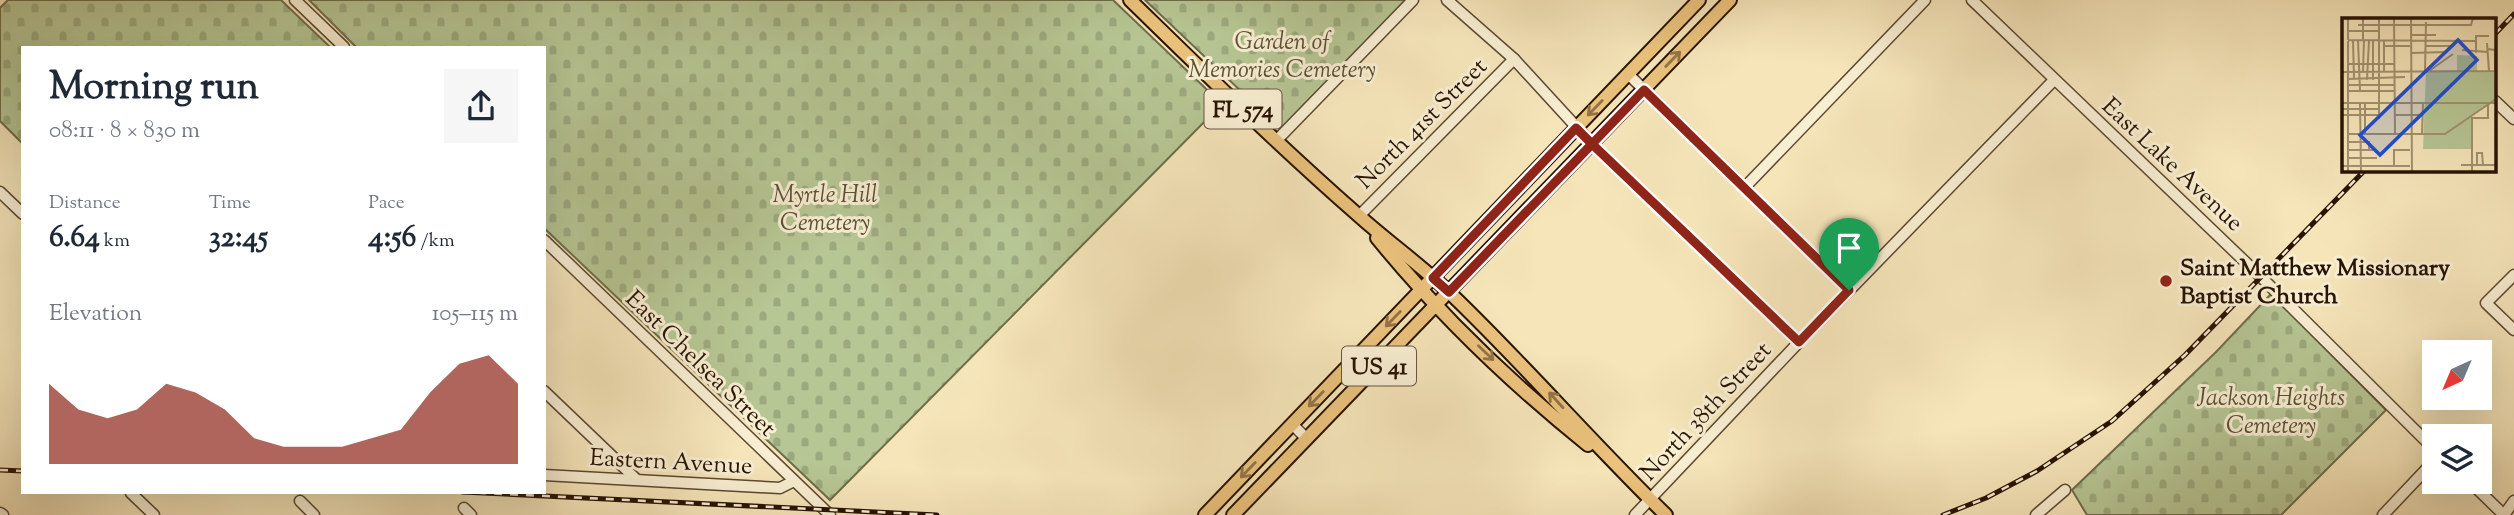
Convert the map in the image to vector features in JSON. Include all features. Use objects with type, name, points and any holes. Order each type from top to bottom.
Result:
[{"type":"main road","name":"FL 574","points":[[1130,0],[1276,141],[1449,292],[1666,515]]},
{"type":"main road","name":"US 41","points":[[1205,515],[1699,0]]},
{"type":"main road","name":"US 41","points":[[1233,515],[1730,0]]},
{"type":"main road","name":"FL 574","points":[[1359,216],[1437,306],[1528,394],[1618,468]]},
{"type":"street","points":[[295,0],[343,46]]},
{"type":"street","points":[[1276,141],[1413,0]]},
{"type":"street","points":[[1447,0],[1514,59],[1592,144],[1799,342]]},
{"type":"street","points":[[1745,187],[1925,0]]},
{"type":"street","name":"East Lake Avenue","points":[[1972,0],[2262,277],[2422,437]]},
{"type":"street","name":"North 41st Street","points":[[1359,216],[1514,59]]},
{"type":"street","points":[[1628,74],[1849,290]]},
{"type":"street","name":"North 38th Street","points":[[1635,515],[2054,80]]},
{"type":"street","points":[[2496,102],[2514,119]]},
{"type":"street","points":[[2,198],[21,212]]},
{"type":"street","name":"East Chelsea Street","points":[[546,242],[830,515]]},
{"type":"street","points":[[2514,275],[2486,303],[2514,330]]},
{"type":"street","points":[[546,393],[636,480]]},
{"type":"street","points":[[1292,424],[1307,439]]},
{"type":"street","points":[[2382,515],[2422,473]]},
{"type":"street","name":"Eastern Avenue","points":[[546,475],[780,488],[794,481]]},
{"type":"street","points":[[2036,515],[2065,490]]},
{"type":"street","points":[[132,494],[154,515]]},
{"type":"street","points":[[2482,494],[2504,515],[2514,501]]},
{"type":"street","points":[[300,501],[314,515]]},
{"type":"green space","points":[[8,0],[281,0],[329,46],[21,46],[21,142],[0,121],[0,8]]},
{"type":"green space","name":"Myrtle Hill Cemetery","points":[[309,0],[1113,0],[1222,104],[830,500],[546,230],[546,46],[355,46]]},
{"type":"green space","name":"Garden of Memories Cemetery","points":[[1145,0],[1413,0],[1285,133]]},
{"type":"green space","name":"Jackson Heights Cemetery","points":[[2271,294],[2386,410],[2281,515],[2087,515],[2072,490],[2216,352]]},
{"type":"railway","points":[[2496,33],[2514,14]]},
{"type":"railway","points":[[1943,515],[1986,498],[2037,471],[2112,421],[2185,355],[2363,172]]},
{"type":"railway","points":[[0,470],[21,471]]},
{"type":"railway","points":[[503,494],[937,515]]},
{"type":"place","name":"Saint Matthew Missionary Baptist Church","points":[[2166,281]]},
{"type":"route","points":[[1849,290],[1644,90],[1592,144],[1576,128],[1433,278],[1449,292],[1592,144],[1799,342],[1849,290]]}]
